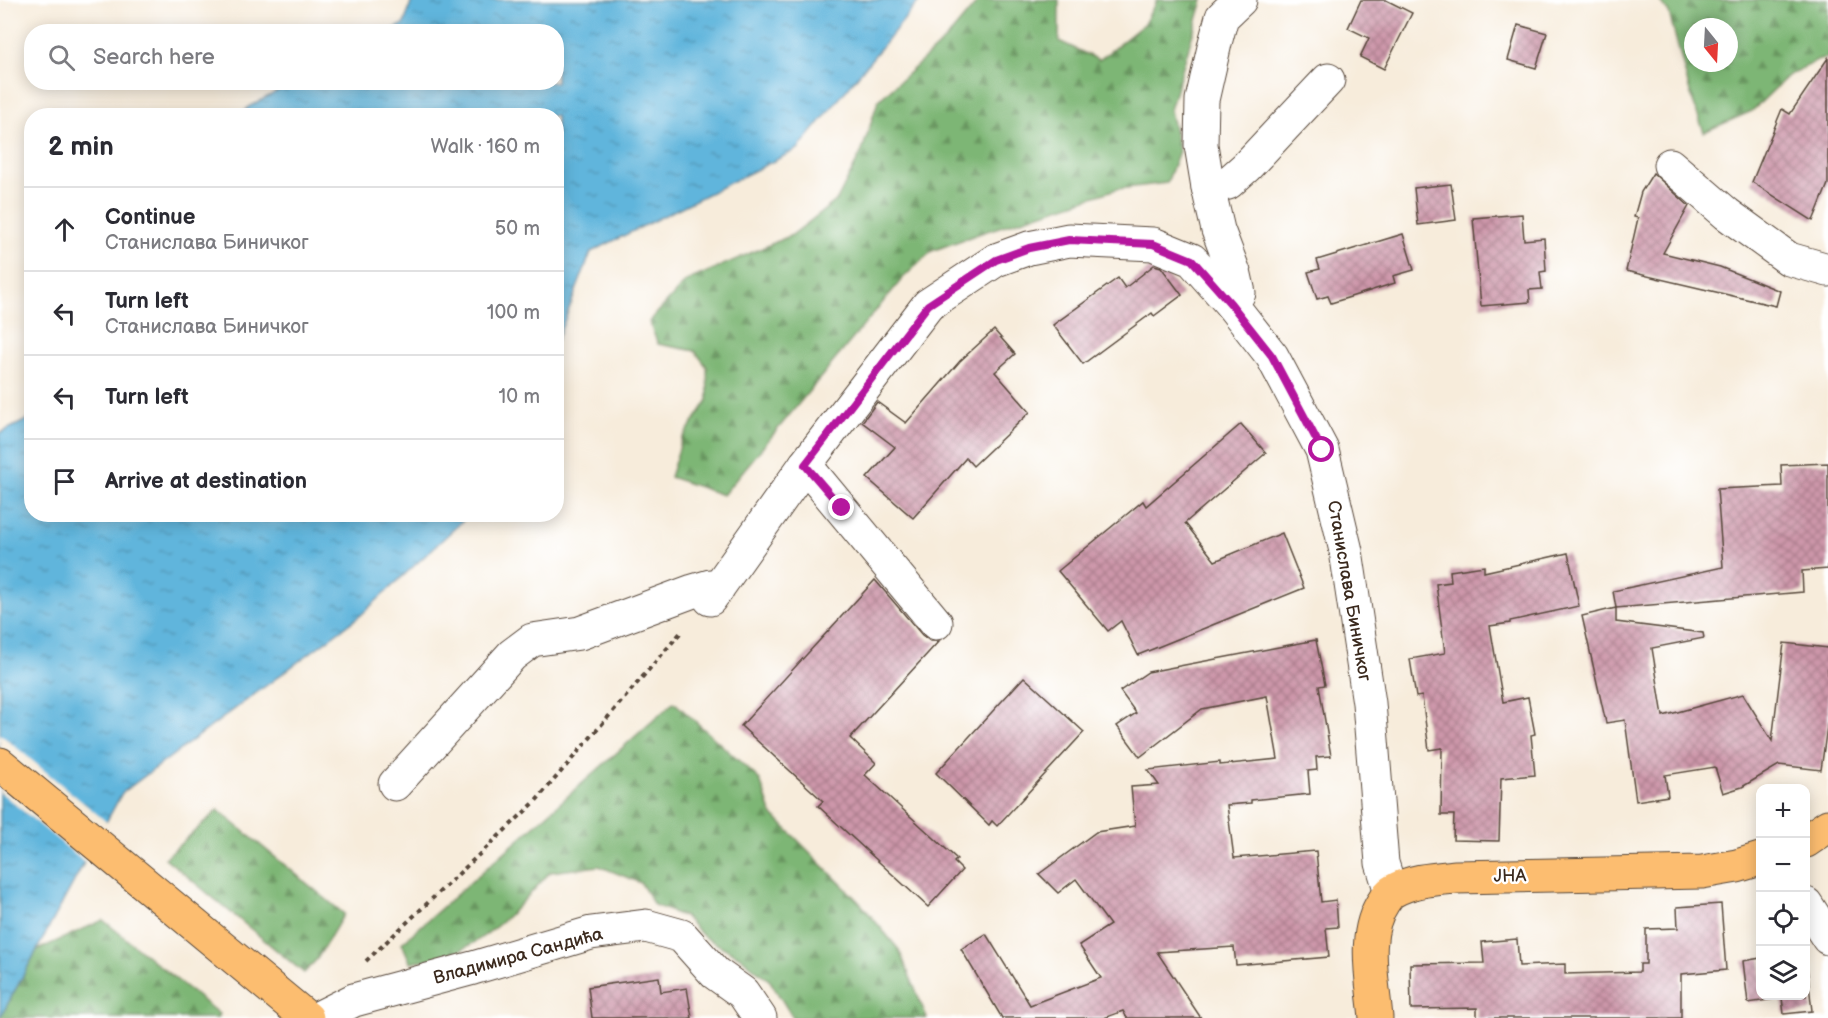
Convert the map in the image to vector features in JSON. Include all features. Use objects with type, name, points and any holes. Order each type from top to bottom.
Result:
[{"type":"main road","points":[[0,764],[307,1018]]},
{"type":"main road","points":[[1810,838],[1828,826]]},
{"type":"main road","name":"ЈНА","points":[[1391,892],[1428,880],[1456,877],[1702,872],[1756,860]]},
{"type":"main road","points":[[1376,1018],[1371,954],[1372,934],[1375,917],[1391,892]]},
{"type":"street","points":[[1231,304],[1239,293],[1218,230],[1208,188],[1202,145],[1202,100],[1222,17],[1240,0]]},
{"type":"street","points":[[1208,188],[1228,183],[1246,167],[1328,81]]},
{"type":"street","points":[[1670,165],[1727,214],[1789,259],[1828,270]]},
{"type":"street","name":"Станислава Биничког","points":[[713,594],[805,465],[928,305],[996,260],[1029,248],[1069,240],[1153,244],[1192,260],[1272,356],[1322,450],[1346,550],[1369,703],[1382,863],[1391,892]]},
{"type":"street","points":[[805,465],[936,623]]},
{"type":"street","points":[[395,784],[512,655],[532,640],[580,633],[710,586],[713,594]]},
{"type":"street","points":[[1810,910],[1828,938]]},
{"type":"street","name":"Владимира Сандића","points":[[318,1018],[354,1000],[591,933],[646,926],[682,936],[716,973],[743,993],[760,1018]]},
{"type":"path","points":[[359,967],[535,802],[713,594]]},
{"type":"green space","points":[[979,0],[1059,0],[1059,41],[1099,60],[1144,24],[1157,0],[1203,0],[1170,110],[1179,151],[1167,183],[1117,189],[932,251],[903,278],[723,495],[670,477],[682,439],[708,400],[707,367],[695,351],[658,344],[649,322],[686,281],[792,235],[837,200],[862,151],[878,101],[946,39]]},
{"type":"green space","points":[[1659,0],[1828,0],[1828,58],[1823,58],[1789,75],[1752,111],[1704,132],[1685,72],[1738,72],[1738,18],[1684,18],[1684,69],[1669,13]]},
{"type":"green space","points":[[674,702],[760,780],[771,813],[861,904],[899,950],[927,1018],[793,1018],[770,981],[739,956],[704,937],[685,917],[654,905],[641,883],[599,866],[550,872],[504,920],[477,941],[448,955],[410,962],[402,943]]},
{"type":"green space","points":[[218,810],[344,914],[317,959],[304,973],[165,858]]},
{"type":"green space","points":[[103,920],[219,1014],[218,1018],[0,1018],[37,950]]},
{"type":"water","points":[[412,0],[920,0],[798,149],[591,252],[564,322],[564,108],[247,108],[280,90],[564,90],[564,24],[404,24]]},
{"type":"water","points":[[24,421],[24,522],[461,522],[361,615],[122,793],[0,1018],[0,433]]},
{"type":"pier","points":[[0,734],[109,824],[87,864],[0,792]]},
{"type":"building","points":[[1361,0],[1386,0],[1412,13],[1384,69],[1360,57],[1369,38],[1348,28]]},
{"type":"building","points":[[1518,25],[1547,33],[1536,68],[1508,60]]},
{"type":"building","points":[[1828,58],[1828,184],[1813,221],[1752,182],[1782,109],[1790,114]]},
{"type":"building","points":[[1653,173],[1689,206],[1663,253],[1720,267],[1780,291],[1776,306],[1626,271],[1638,218],[1634,217],[1641,192]]},
{"type":"building","points":[[1451,184],[1456,220],[1418,225],[1414,188]]},
{"type":"building","points":[[1522,214],[1524,240],[1544,238],[1546,271],[1540,272],[1542,289],[1529,290],[1530,302],[1481,306],[1473,218]]},
{"type":"building","points":[[1403,234],[1414,270],[1393,276],[1395,283],[1331,303],[1328,296],[1317,299],[1308,272],[1320,269],[1317,260]]},
{"type":"building","points":[[1154,265],[1161,267],[1182,295],[1154,316],[1152,313],[1083,364],[1053,325],[1118,278],[1125,288]]},
{"type":"building","points":[[994,330],[1015,354],[995,372],[1030,412],[973,466],[966,458],[913,518],[867,478],[895,447],[862,422],[877,402],[906,423],[960,361]]},
{"type":"building","points":[[1241,424],[1266,453],[1185,523],[1215,561],[1282,533],[1304,588],[1138,655],[1121,621],[1108,631],[1058,571],[1143,501],[1146,506]]},
{"type":"building","points":[[1828,463],[1828,569],[1802,571],[1803,592],[1616,608],[1613,591],[1723,567],[1717,489],[1782,486],[1781,465]]},
{"type":"building","points":[[1568,553],[1579,606],[1490,626],[1503,702],[1528,697],[1535,734],[1531,735],[1535,775],[1501,778],[1499,841],[1453,840],[1454,815],[1441,815],[1442,748],[1429,750],[1422,696],[1416,697],[1410,659],[1445,653],[1436,584],[1451,582],[1450,571],[1484,566],[1484,572]]},
{"type":"building","points":[[875,580],[922,635],[930,641],[939,641],[850,738],[876,763],[865,775],[957,859],[954,862],[962,870],[928,907],[818,806],[823,801],[741,726]]},
{"type":"building","points":[[1616,608],[1616,622],[1703,633],[1704,638],[1652,648],[1663,716],[1743,694],[1772,741],[1784,643],[1828,648],[1828,719],[1821,770],[1779,765],[1742,787],[1723,793],[1715,767],[1665,775],[1668,796],[1636,801],[1625,720],[1606,723],[1582,616]]},
{"type":"building","points":[[1316,640],[1325,685],[1319,686],[1331,756],[1316,757],[1317,770],[1308,771],[1310,794],[1251,800],[1251,803],[1227,805],[1234,858],[1316,851],[1321,902],[1336,900],[1338,927],[1326,928],[1329,957],[1236,965],[1234,947],[1157,952],[1201,1018],[1127,1018],[1123,1011],[1104,1018],[1002,1018],[961,949],[986,934],[1030,1005],[1101,978],[1079,945],[1110,925],[1076,879],[1058,893],[1039,874],[1096,832],[1135,826],[1131,787],[1159,785],[1148,770],[1220,762],[1220,765],[1278,759],[1267,696],[1202,709],[1140,757],[1117,726],[1136,713],[1120,691],[1148,672]]},
{"type":"building","points":[[1024,677],[1084,732],[997,826],[992,821],[989,825],[936,773]]},
{"type":"building","points":[[1721,904],[1726,970],[1681,974],[1681,1018],[1477,1018],[1477,1008],[1411,1009],[1410,964],[1484,963],[1482,942],[1517,939],[1519,966],[1565,964],[1565,974],[1640,972],[1640,964],[1646,964],[1646,929],[1678,928],[1677,907]]},
{"type":"building","points":[[1756,959],[1756,1000],[1768,1000],[1748,1003],[1743,961]]},
{"type":"building","points":[[659,977],[661,992],[687,988],[692,1018],[592,1018],[588,987]]},
{"type":"building","points":[[1810,993],[1812,1011],[1784,1014],[1782,1000],[1810,1000]]},
{"type":"route","points":[[842,508],[805,465],[928,305],[996,260],[1029,248],[1069,240],[1153,244],[1192,260],[1272,356],[1322,450]]}]
